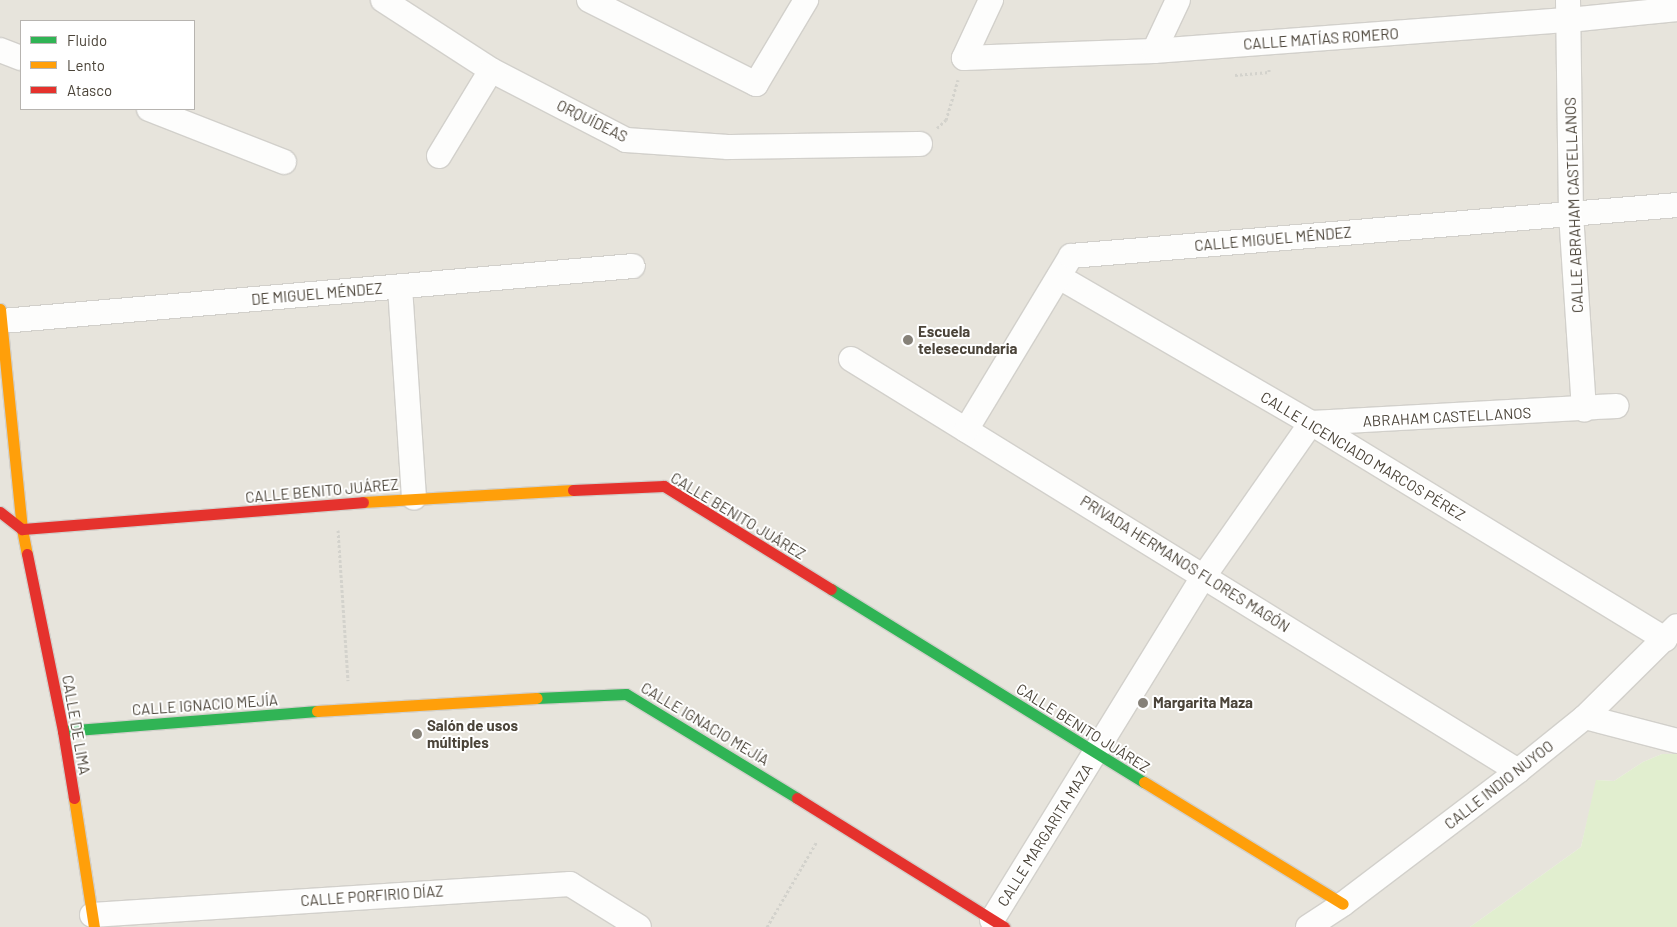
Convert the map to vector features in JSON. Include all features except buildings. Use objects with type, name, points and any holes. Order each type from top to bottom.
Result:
[{"type":"street","name":"ORQUÍDEAS","points":[[383,0],[408,8],[491,70],[626,140],[728,146],[920,144]]},
{"type":"street","points":[[588,0],[756,84],[806,0]]},
{"type":"street","points":[[964,58],[991,0]]},
{"type":"street","points":[[1154,51],[1178,0]]},
{"type":"street","name":"CALLE MATÍAS ROMERO","points":[[964,58],[1154,51],[1568,10],[1677,9]]},
{"type":"street","name":"CALLE ABRAHAM CASTELLANOS","points":[[1568,10],[1572,214],[1584,410]]},
{"type":"street","points":[[0,50],[20,58]]},
{"type":"street","points":[[439,156],[491,70]]},
{"type":"street","points":[[152,110],[284,162]]},
{"type":"street","name":"CALLE MIGUEL MÉNDEZ","points":[[966,430],[1071,256],[1677,205]]},
{"type":"street","name":"DE MIGUEL MÉNDEZ","points":[[1,316],[400,287],[633,266]]},
{"type":"street","name":"CALLE LICENCIADO MARCOS PÉREZ","points":[[1059,276],[1671,632]]},
{"type":"street","points":[[400,287],[414,498]]},
{"type":"street","name":"CALLE DE LIMA","points":[[1,316],[22,529],[63,731],[93,921]]},
{"type":"street","name":"PRIVADA HERMANOS FLORES MAGÓN","points":[[851,359],[1518,771]]},
{"type":"street","points":[[1584,410],[1617,406]]},
{"type":"street","name":"ABRAHAM CASTELLANOS","points":[[1311,423],[1584,410]]},
{"type":"street","name":"CALLE MARGARITA MAZA","points":[[998,924],[1096,754],[1204,576],[1311,423]]},
{"type":"street","name":"CALLE BENITO JUÁREZ","points":[[22,529],[336,506],[414,498],[664,486],[1096,754],[1343,904]]},
{"type":"street","points":[[0,512],[22,529]]},
{"type":"street","name":"CALLE INDIO NUYOO","points":[[1308,927],[1343,904],[1518,771],[1585,717],[1671,632]]},
{"type":"street","name":"CALLE IGNACIO MEJÍA","points":[[63,731],[398,705],[626,694],[830,818],[998,924]]},
{"type":"street","points":[[1585,717],[1677,741]]},
{"type":"street","name":"CALLE PORFIRIO DÍAZ","points":[[93,921],[570,884],[639,927]]},
{"type":"path","points":[[920,144],[946,120],[964,58]]},
{"type":"path","points":[[336,506],[350,709]]},
{"type":"path","points":[[767,927],[830,818]]},
{"type":"shaded area","points":[[0,0],[1677,0],[1677,754],[1662,754],[1643,762],[1614,781],[1597,780],[1581,847],[1470,927],[0,927]]},
{"type":"green space","points":[[1662,754],[1677,754],[1677,927],[1470,927],[1581,847],[1596,780],[1614,781],[1643,762]]},
{"type":"traffic: fast","points":[[831,589],[1144,782]]},
{"type":"traffic: fast","points":[[537,698],[626,694],[797,798]]},
{"type":"traffic: fast","points":[[63,731],[317,711]]},
{"type":"traffic: slow","points":[[0,309],[22,529],[27,554]]},
{"type":"traffic: slow","points":[[363,502],[573,490]]},
{"type":"traffic: slow","points":[[317,711],[537,698]]},
{"type":"traffic: slow","points":[[1144,782],[1343,904]]},
{"type":"traffic: slow","points":[[74,798],[94,927]]},
{"type":"traffic: jam","points":[[573,490],[664,486],[831,589]]},
{"type":"traffic: jam","points":[[0,512],[22,529],[363,502]]},
{"type":"traffic: jam","points":[[27,554],[63,731],[74,798]]},
{"type":"traffic: jam","points":[[797,798],[1004,927]]},
{"type":"place","name":"Escuela telesecundaria","points":[[908,340]]},
{"type":"place","name":"Margarita Maza","points":[[1143,703]]},
{"type":"place","name":"Salón de usos múltiples","points":[[417,734]]}]
